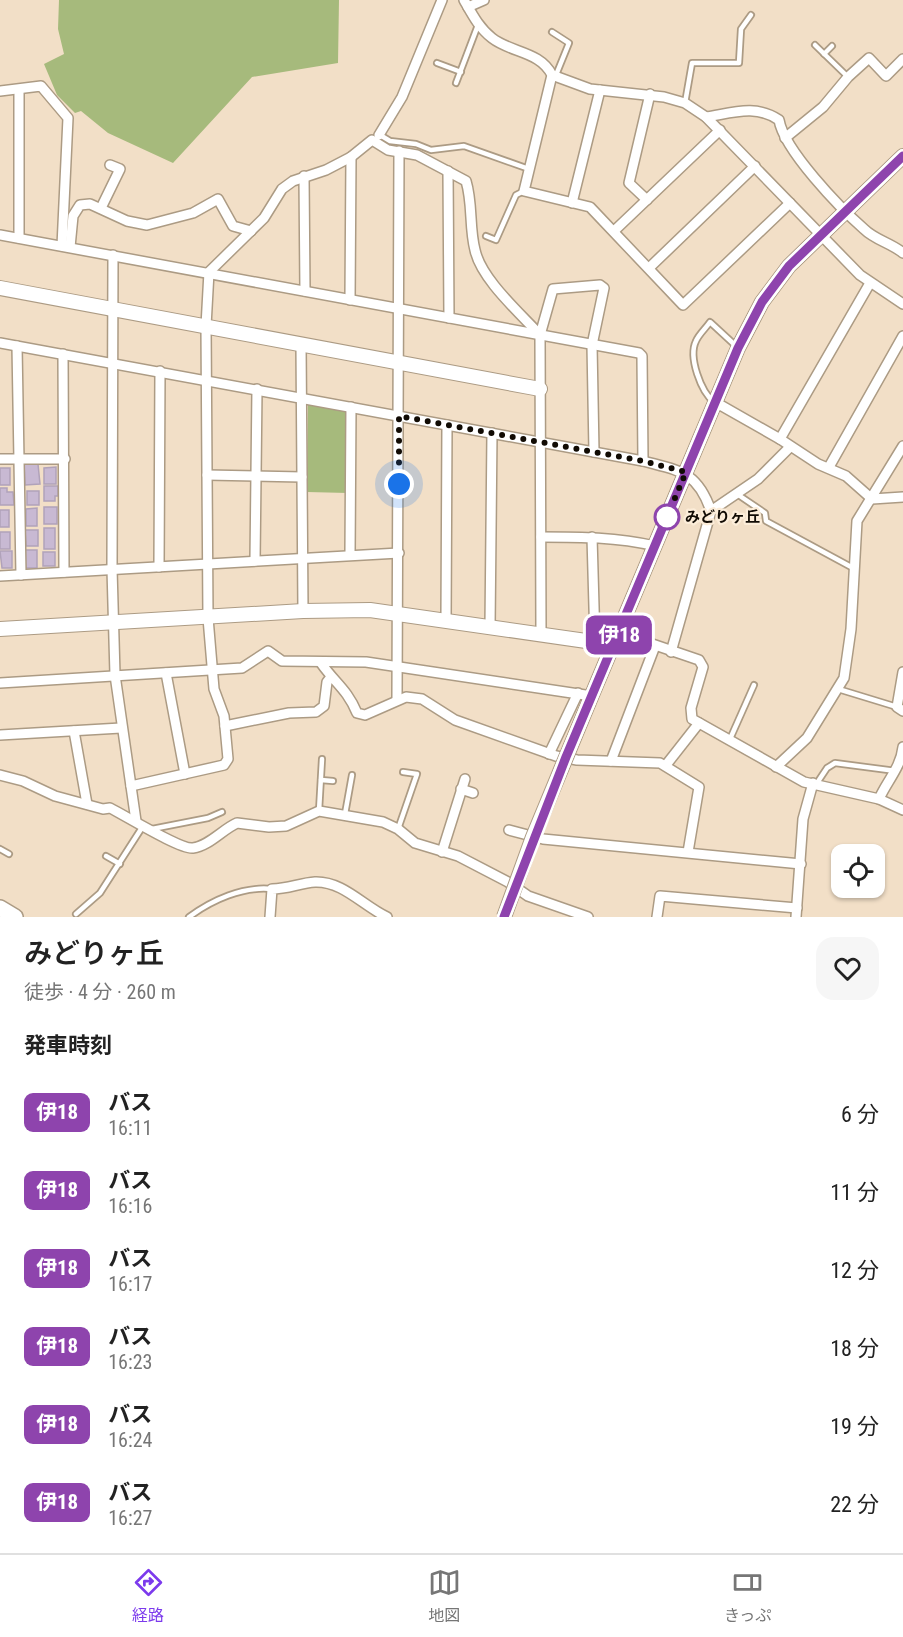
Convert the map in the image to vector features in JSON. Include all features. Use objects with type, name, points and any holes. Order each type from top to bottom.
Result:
[{"type":"main road","points":[[0,908],[15,917]]},
{"type":"street","points":[[131,786],[224,765],[228,759],[225,726],[214,689],[208,618],[206,326],[209,272],[264,218],[282,189],[304,176],[326,170],[351,157],[376,137],[402,97],[442,0]]},
{"type":"street","points":[[484,0],[466,4],[478,25],[492,39],[532,56],[548,67],[554,75],[600,90],[650,94],[685,103],[706,117],[821,236],[870,283],[903,304]]},
{"type":"street","points":[[785,138],[823,107],[848,77],[869,58],[886,76],[903,59]]},
{"type":"street","points":[[554,75],[524,191],[590,207],[683,305],[790,203]]},
{"type":"street","points":[[0,92],[41,86],[68,118],[66,246]]},
{"type":"street","points":[[19,90],[19,238]]},
{"type":"street","points":[[572,203],[600,90]]},
{"type":"street","points":[[647,200],[629,183],[650,94]]},
{"type":"street","points":[[706,117],[752,110],[767,111],[779,120],[785,138],[805,167],[864,230],[901,247]]},
{"type":"street","points":[[614,231],[720,130]]},
{"type":"street","points":[[376,137],[387,150],[417,155],[466,181],[472,200],[474,249],[480,267],[540,335]]},
{"type":"street","points":[[397,700],[399,151]]},
{"type":"street","points":[[549,754],[586,697],[617,639],[738,348],[762,302],[789,266],[903,156]]},
{"type":"street","points":[[350,300],[351,157]]},
{"type":"street","points":[[101,208],[120,169],[110,165]]},
{"type":"street","points":[[649,268],[755,166]]},
{"type":"street","points":[[448,171],[449,318]]},
{"type":"street","points":[[304,176],[305,291]]},
{"type":"street","points":[[66,246],[73,216],[80,205],[90,204],[127,221],[147,225],[193,213],[218,200],[233,226],[251,231]]},
{"type":"street","points":[[0,235],[209,272],[642,356],[643,461]]},
{"type":"street","points":[[113,255],[111,309],[112,569],[115,675],[131,786],[144,825]]},
{"type":"street","points":[[780,439],[870,283]]},
{"type":"street","points":[[541,634],[540,335],[553,289],[600,285],[604,288],[592,345],[594,452]]},
{"type":"street","points":[[0,288],[540,388]]},
{"type":"street","points":[[829,466],[903,336]]},
{"type":"street","points":[[0,343],[643,461],[686,472],[705,494],[711,511],[671,652]]},
{"type":"street","points":[[301,344],[303,611]]},
{"type":"street","points":[[17,346],[21,575]]},
{"type":"street","points":[[63,354],[64,572]]},
{"type":"street","points":[[159,567],[160,371]]},
{"type":"street","points":[[255,561],[257,389]]},
{"type":"street","points":[[715,402],[780,439],[818,464],[829,466],[846,476],[872,499],[903,497]]},
{"type":"street","points":[[350,555],[351,407]]},
{"type":"street","points":[[446,620],[447,425]]},
{"type":"street","points":[[490,627],[492,433]]},
{"type":"street","points":[[776,766],[807,738],[844,678],[851,629],[857,521],[903,446]]},
{"type":"street","points":[[711,511],[758,479],[790,447]]},
{"type":"street","points":[[0,459],[65,459]]},
{"type":"street","points":[[207,475],[302,477]]},
{"type":"street","points":[[541,537],[592,537],[634,541],[655,546]]},
{"type":"street","points":[[592,537],[595,642]]},
{"type":"street","points":[[0,576],[399,553]]},
{"type":"street","points":[[0,629],[303,611],[370,610],[595,642],[617,639],[655,646],[699,660],[703,667],[692,708],[692,719],[804,782],[879,799],[903,810]]},
{"type":"street","points":[[611,761],[655,646]]},
{"type":"street","points":[[0,683],[242,668],[268,651],[282,661],[366,662],[586,697]]},
{"type":"street","points":[[321,663],[331,677],[350,694],[357,713],[365,715],[406,697],[422,699],[455,720],[549,754],[577,760],[666,765],[699,787],[688,852]]},
{"type":"street","points":[[900,709],[903,672]]},
{"type":"street","points":[[166,673],[184,774]]},
{"type":"street","points":[[225,726],[289,713],[316,712],[324,706],[327,682],[331,677]]},
{"type":"street","points":[[504,917],[586,697]]},
{"type":"street","points":[[666,765],[699,723]]},
{"type":"street","points":[[0,735],[121,728]]},
{"type":"street","points":[[74,731],[87,804]]},
{"type":"street","points":[[879,799],[890,776],[896,771],[903,747]]},
{"type":"street","points":[[0,775],[23,781],[55,796],[103,809],[110,808],[144,825],[181,848],[193,848],[237,823],[270,827],[286,826],[319,811],[345,814],[398,829],[416,843],[458,856],[508,882],[528,896],[588,917]]},
{"type":"street","points":[[442,852],[465,779]]},
{"type":"street","points":[[657,917],[660,896],[797,913],[803,819],[815,783]]},
{"type":"street","points":[[461,789],[473,793]]},
{"type":"street","points":[[509,830],[543,838],[801,864]]},
{"type":"street","points":[[270,917],[272,889],[327,883],[353,894],[387,917]]},
{"type":"lane","points":[[692,63],[739,63],[741,28],[751,15]]},
{"type":"lane","points":[[456,84],[478,25]]},
{"type":"lane","points":[[552,32],[569,43],[554,75]]},
{"type":"lane","points":[[741,39],[747,40]]},
{"type":"lane","points":[[815,45],[848,77]]},
{"type":"lane","points":[[824,54],[832,46]]},
{"type":"lane","points":[[685,103],[693,55]]},
{"type":"lane","points":[[437,63],[461,72]]},
{"type":"lane","points":[[376,137],[416,144],[431,150],[464,146],[529,170]]},
{"type":"lane","points":[[486,236],[496,240],[516,195],[524,191]]},
{"type":"lane","points":[[715,402],[707,396],[693,357],[695,341],[710,322],[738,348]]},
{"type":"lane","points":[[736,494],[765,513],[766,521],[853,568]]},
{"type":"lane","points":[[730,739],[754,685]]},
{"type":"lane","points":[[838,689],[900,709]]},
{"type":"lane","points":[[319,811],[322,759]]},
{"type":"lane","points":[[815,783],[827,768],[835,763],[896,771]]},
{"type":"lane","points":[[398,829],[417,774],[404,772]]},
{"type":"lane","points":[[345,814],[352,775]]},
{"type":"lane","points":[[321,780],[333,781]]},
{"type":"lane","points":[[76,914],[100,893],[144,825],[208,818],[222,812]]},
{"type":"lane","points":[[0,849],[9,854]]},
{"type":"lane","points":[[106,856],[120,864]]},
{"type":"lane","points":[[189,917],[205,905],[255,887],[272,889]]},
{"type":"green space","points":[[59,0],[339,0],[338,63],[252,77],[173,163],[108,133],[81,111],[75,113],[57,95],[44,64],[64,54],[58,29]]},
{"type":"green space","points":[[308,404],[344,409],[346,412],[348,493],[307,492]]},
{"type":"building","points":[[24,464],[38,464],[40,484],[25,485]]},
{"type":"building","points":[[56,467],[56,484],[44,484],[44,468]]},
{"type":"building","points":[[0,468],[10,468],[10,485],[0,485]]},
{"type":"building","points":[[44,486],[58,486],[58,496],[55,496],[55,501],[44,501]]},
{"type":"building","points":[[0,488],[7,488],[7,492],[13,492],[14,505],[0,505]]},
{"type":"building","points":[[27,491],[39,491],[39,505],[27,505]]},
{"type":"building","points":[[44,507],[57,507],[57,524],[44,524]]},
{"type":"building","points":[[37,508],[37,526],[26,526],[26,509]]},
{"type":"building","points":[[0,510],[9,510],[9,527],[0,527]]},
{"type":"building","points":[[44,528],[55,528],[55,549],[44,549]]},
{"type":"building","points":[[25,530],[38,530],[38,546],[26,546]]},
{"type":"building","points":[[0,532],[10,532],[10,549],[0,549]]},
{"type":"building","points":[[25,550],[37,550],[37,568],[25,568]]},
{"type":"building","points":[[0,551],[12,551],[12,568],[2,568]]},
{"type":"building","points":[[43,552],[55,552],[55,566],[43,566]]},
{"type":"bus line","name":"伊18","points":[[504,917],[533,837],[589,702],[620,633],[738,348],[762,302],[789,266],[903,156]]},
{"type":"place","name":"みどりヶ丘","points":[[667,517]]},
{"type":"route","points":[[399,484],[399,416],[643,461],[686,472],[667,517]]}]
